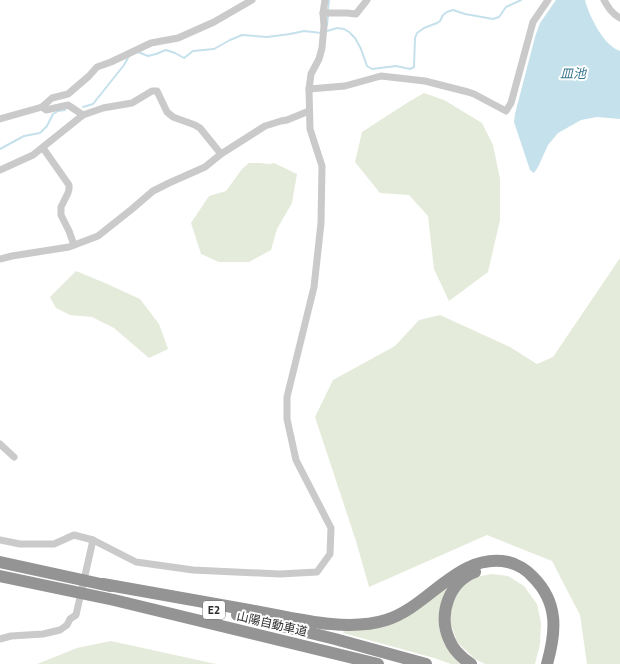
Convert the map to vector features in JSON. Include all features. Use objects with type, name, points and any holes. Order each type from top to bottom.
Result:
[{"type":"highway","points":[[103,584],[307,621],[333,624],[364,624],[386,620],[402,614],[456,574],[471,565],[497,561],[509,562],[520,567],[531,575],[541,584],[548,596],[554,628],[552,646],[547,664]]},
{"type":"highway","name":"山陽自動車道","points":[[0,562],[103,584],[282,626],[426,664]]},
{"type":"highway","points":[[471,664],[456,651],[449,640],[446,630],[446,606],[455,587],[461,580],[481,570],[504,569],[526,579],[540,596],[546,618],[546,632],[545,647],[539,664]]},
{"type":"highway","name":"山陽自動車道","points":[[0,576],[114,600],[357,661],[378,664]]},
{"type":"street","points":[[0,119],[42,106],[52,98],[68,94],[97,67],[151,43],[178,38],[214,22],[252,0]]},
{"type":"street","points":[[0,540],[20,544],[54,544],[74,535],[93,540],[136,562],[193,570],[280,574],[317,572],[330,554],[331,528],[296,460],[287,419],[287,396],[314,287],[321,223],[322,166],[310,129],[309,89],[311,74],[319,59],[322,48],[326,13],[325,0]]},
{"type":"street","points":[[326,13],[356,14],[367,0]]},
{"type":"street","points":[[309,89],[345,86],[381,76],[425,81],[468,92],[506,111],[511,103],[533,22],[548,0]]},
{"type":"street","points":[[604,0],[610,11],[620,18]]},
{"type":"street","points":[[0,170],[33,155],[83,115],[103,108],[132,103],[152,91],[156,91],[167,112],[173,117],[200,128],[220,154]]},
{"type":"street","points":[[42,106],[46,110],[68,105],[83,115]]},
{"type":"street","points":[[0,259],[69,247],[98,236],[153,190],[206,167],[220,154],[265,126],[281,120],[287,120],[309,111]]},
{"type":"street","points":[[43,148],[69,185],[68,193],[61,207],[61,215],[74,245]]},
{"type":"street","points":[[0,444],[14,457]]},
{"type":"street","points":[[0,639],[11,636],[44,634],[60,630],[67,625],[70,619],[76,615],[93,540]]},
{"type":"green space","points":[[424,93],[444,100],[482,123],[493,145],[500,179],[500,220],[488,272],[449,301],[434,269],[428,216],[409,195],[380,193],[355,162],[362,132]]},
{"type":"green space","points":[[249,163],[274,163],[297,174],[292,203],[277,229],[271,250],[249,262],[219,262],[201,254],[191,223],[209,196],[226,191],[242,169]]},
{"type":"green space","points":[[620,258],[620,664],[587,664],[580,615],[552,561],[487,535],[369,587],[356,541],[315,417],[333,380],[395,346],[419,320],[440,315],[510,347],[537,364],[553,357]]},
{"type":"green space","points":[[76,271],[140,299],[159,324],[168,349],[149,358],[114,328],[92,317],[70,315],[56,308],[50,297]]},
{"type":"green space","points":[[492,574],[508,576],[524,586],[537,604],[541,623],[540,644],[535,664],[485,664],[475,659],[457,642],[450,621],[452,602],[463,586],[476,577]]},
{"type":"green space","points":[[447,584],[451,587],[440,612],[463,664],[451,664],[343,633],[344,629],[363,629]]},
{"type":"green space","points":[[111,641],[216,664],[37,664],[77,648]]},
{"type":"water","name":"皿池","points":[[556,0],[585,0],[598,30],[608,43],[620,51],[620,119],[597,117],[581,120],[558,133],[548,145],[534,173],[530,170],[514,122],[515,114],[540,23]]},
{"type":"waterway","points":[[328,11],[329,0]]},
{"type":"waterway","points":[[138,52],[148,56],[166,50],[184,58],[193,51],[214,49],[242,35],[267,37],[304,31],[321,33],[337,28],[344,29],[355,38],[367,66],[372,69],[396,66],[410,69],[414,67],[415,38],[417,33],[440,21],[443,15],[447,12],[453,10],[465,14],[493,19],[499,17],[506,7],[521,0]]},
{"type":"waterway","points":[[327,25],[328,15]]},
{"type":"waterway","points":[[83,107],[93,104],[124,65],[129,56]]},
{"type":"waterway","points":[[0,149],[24,136],[40,133],[47,126],[53,114],[58,111],[65,110]]}]
